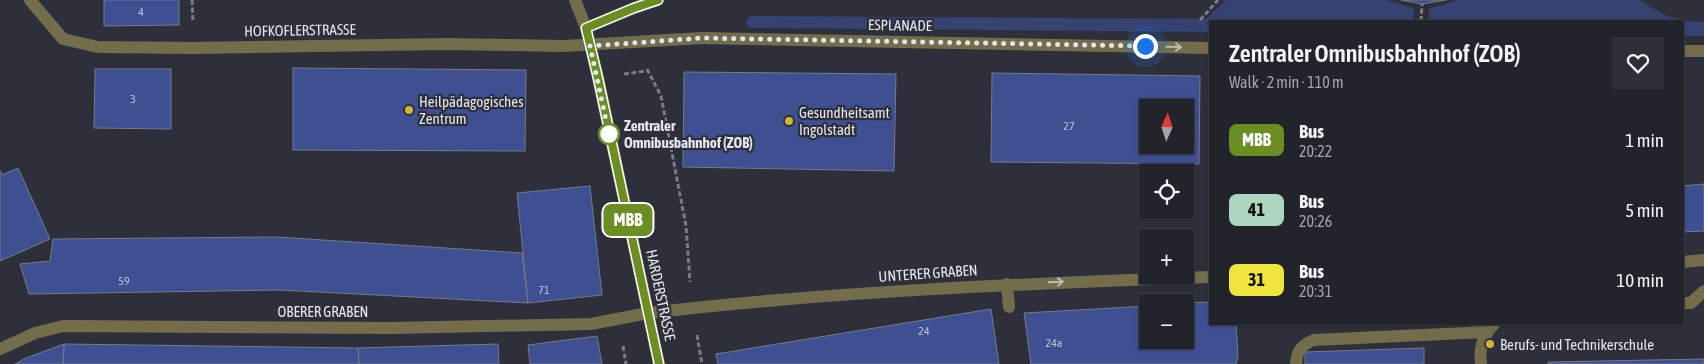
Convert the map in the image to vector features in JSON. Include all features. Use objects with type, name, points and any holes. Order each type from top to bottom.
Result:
[{"type":"street","name":"HOFKOFLERSTRASSE","points":[[30,0],[63,39],[98,47],[193,48],[446,44],[590,46]]},
{"type":"street","name":"HARDERSTRASSE","points":[[575,0],[586,28],[659,364]]},
{"type":"street","points":[[586,28],[658,0]]},
{"type":"street","name":"ESPLANADE","points":[[590,46],[702,38],[1209,48]]},
{"type":"street","points":[[1684,51],[1704,51]]},
{"type":"street","points":[[1684,262],[1704,260]]},
{"type":"street","name":"UNTERER GRABEN","points":[[648,313],[748,302],[1007,284],[1209,277]]},
{"type":"street","points":[[1007,284],[1009,307]]},
{"type":"street","points":[[1684,303],[1691,303],[1704,291]]},
{"type":"street","name":"OBERER GRABEN","points":[[0,349],[35,333],[63,326],[391,328],[592,324],[648,313]]},
{"type":"street","points":[[1296,364],[1299,349],[1305,343],[1314,340],[1491,328]]},
{"type":"street","points":[[1481,364],[1481,342],[1491,328]]},
{"type":"path","points":[[1421,20],[1422,4]]},
{"type":"path","points":[[636,43],[637,50],[661,96],[686,226],[692,308]]},
{"type":"shaded area","points":[[1226,0],[1386,0],[1414,8],[1413,20],[1209,20],[1209,32],[750,28],[746,24],[750,16],[1206,19]]},
{"type":"shaded area","points":[[1457,0],[1640,0],[1670,17],[1704,22],[1704,36],[1684,36],[1684,20],[1429,20],[1429,8]]},
{"type":"building","points":[[104,0],[179,0],[179,25],[104,26]]},
{"type":"building","points":[[1401,0],[1446,0],[1422,4]]},
{"type":"building","name":"Heilpädagogisches Zentrum","points":[[293,68],[526,70],[525,151],[293,150]]},
{"type":"building","points":[[95,69],[171,69],[171,129],[94,128]]},
{"type":"building","name":"Gesundheitsamt Ingolstadt","points":[[684,72],[896,74],[894,171],[683,167]]},
{"type":"building","points":[[992,73],[1200,76],[1199,164],[991,162]]},
{"type":"building","points":[[18,168],[50,239],[0,261],[0,171],[2,175]]},
{"type":"building","points":[[1704,184],[1704,231],[1684,232],[1684,186]]},
{"type":"building","points":[[590,186],[602,295],[528,303],[517,193]]},
{"type":"building","points":[[277,237],[522,253],[528,303],[280,290],[29,294],[20,264],[50,261],[53,239]]},
{"type":"building","points":[[1209,302],[1209,325],[1236,325],[1238,356],[1236,364],[1031,364],[1024,313],[1139,307],[1139,349],[1194,349],[1194,303]]},
{"type":"building","points":[[991,309],[999,364],[718,364],[716,354]]},
{"type":"building","points":[[597,336],[602,364],[530,364],[528,345]]},
{"type":"building","points":[[64,344],[358,348],[359,364],[63,364]]},
{"type":"building","points":[[64,344],[63,364],[15,364],[26,358]]},
{"type":"building","points":[[498,344],[499,364],[359,364],[358,348]]},
{"type":"building","points":[[1424,348],[1424,364],[1305,364],[1305,352]]},
{"type":"building","points":[[1704,359],[1704,364],[1548,364],[1548,362]]},
{"type":"bus line","name":"MBB","points":[[658,0],[586,28],[659,364]]},
{"type":"place","name":"Heilpädagogisches Zentrum","points":[[409,110]]},
{"type":"place","name":"Gesundheitsamt Ingolstadt","points":[[789,121]]},
{"type":"place","name":"Zentraler Omnibusbahnhof (ZOB)","points":[[609,134]]},
{"type":"place","name":"Berufs- und Technikerschule","points":[[1490,344]]},
{"type":"route","points":[[609,134],[590,46],[702,38],[1145,46]]}]
